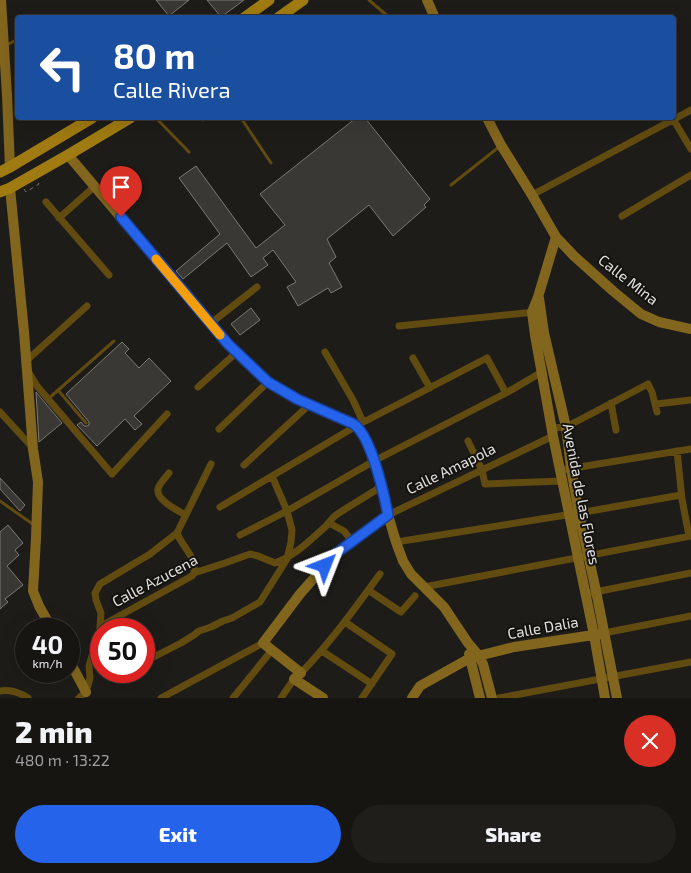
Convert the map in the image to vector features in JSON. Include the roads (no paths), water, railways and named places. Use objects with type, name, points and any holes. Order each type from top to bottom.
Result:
[{"type":"main road","points":[[1,0],[4,47],[5,169],[89,120]]},
{"type":"main road","points":[[248,15],[269,0]]},
{"type":"main road","points":[[282,15],[303,0]]},
{"type":"main road","points":[[427,0],[434,15]]},
{"type":"main road","points":[[46,618],[33,591],[38,482],[5,190],[127,120]]},
{"type":"main road","points":[[488,120],[556,237]]},
{"type":"main road","points":[[68,155],[228,344],[268,382],[309,405],[349,422],[360,424],[382,486],[388,515],[403,560],[411,574],[444,607],[468,643],[474,657],[480,698]]},
{"type":"main road","name":"Avenida de las Flores","points":[[556,237],[538,297],[535,335],[553,432],[566,469],[583,556],[596,591],[599,634],[607,678],[605,698]]},
{"type":"main road","name":"Calle Mina","points":[[556,237],[574,256],[641,314],[659,322],[691,329]]},
{"type":"main road","name":"Avenida de las Flores","points":[[536,311],[566,427],[566,469],[563,481],[574,514]]},
{"type":"main road","name":"Calle Amapola","points":[[263,643],[300,594],[331,559],[388,515]]},
{"type":"main road","name":"Avenida de las Flores","points":[[583,556],[585,594],[599,634]]},
{"type":"main road","name":"Calle Dalia","points":[[412,698],[420,686],[474,657],[514,647],[599,634]]},
{"type":"main road","points":[[263,643],[323,698]]},
{"type":"main road","points":[[474,657],[483,664],[492,698]]},
{"type":"main road","name":"Avenida de las Flores","points":[[607,678],[617,698]]},
{"type":"main road","points":[[78,683],[83,695]]},
{"type":"street","points":[[676,118],[691,110]]},
{"type":"street","points":[[532,195],[671,120]]},
{"type":"street","points":[[674,120],[691,149]]},
{"type":"street","points":[[622,216],[691,175]]},
{"type":"street","points":[[59,218],[95,186]]},
{"type":"street","points":[[46,202],[109,275]]},
{"type":"street","points":[[211,324],[257,287]]},
{"type":"street","points":[[86,306],[26,365],[37,386],[112,474],[166,414]]},
{"type":"street","points":[[399,326],[536,311]]},
{"type":"street","points":[[198,387],[237,352]]},
{"type":"street","points":[[325,352],[353,400],[360,424]]},
{"type":"street","points":[[413,358],[430,388]]},
{"type":"street","points":[[220,507],[360,424],[487,358],[506,393]]},
{"type":"street","points":[[240,535],[542,372]]},
{"type":"street","points":[[219,429],[268,382]]},
{"type":"street","points":[[553,432],[648,384],[656,408],[691,400]]},
{"type":"street","points":[[545,391],[557,390]]},
{"type":"street","points":[[611,403],[616,430]]},
{"type":"street","points":[[244,465],[309,405]]},
{"type":"street","points":[[0,412],[33,449]]},
{"type":"street","name":"Calle Amapola","points":[[388,515],[482,470],[553,432]]},
{"type":"street","points":[[468,441],[482,470],[485,484],[563,481]]},
{"type":"street","points":[[566,469],[691,449]]},
{"type":"street","points":[[424,587],[690,536],[681,495],[676,451]]},
{"type":"street","points":[[101,618],[95,593],[100,584],[150,554],[177,533],[211,464]]},
{"type":"street","points":[[169,473],[158,487],[159,496],[172,507],[186,515]]},
{"type":"street","points":[[155,656],[181,643],[198,631],[232,618],[260,602],[287,559],[291,542],[292,530],[287,511],[272,476]]},
{"type":"street","points":[[287,559],[334,517],[382,486]]},
{"type":"street","points":[[396,542],[681,495]]},
{"type":"street","points":[[329,523],[344,531],[352,541]]},
{"type":"street","points":[[177,533],[179,540],[184,545],[195,566],[194,573]]},
{"type":"street","name":"Calle Azucena","points":[[116,618],[192,576],[194,573],[250,554],[275,563],[287,559]]},
{"type":"street","points":[[585,594],[691,573]]},
{"type":"street","points":[[281,698],[298,676],[322,651],[380,574]]},
{"type":"street","points":[[368,590],[401,612],[415,596]]},
{"type":"street","name":"Calle Dalia","points":[[599,634],[691,616]]},
{"type":"street","points":[[345,622],[392,654],[362,698]]},
{"type":"street","points":[[161,698],[263,643]]},
{"type":"street","points":[[233,698],[272,650]]},
{"type":"street","points":[[322,651],[372,684]]},
{"type":"street","name":"Calle Azucena","points":[[83,695],[90,678],[90,662]]},
{"type":"street","points":[[500,698],[691,662]]},
{"type":"street","points":[[0,691],[13,690],[28,698]]},
{"type":"lane","points":[[369,0],[386,15]]},
{"type":"lane","points":[[4,47],[15,41]]},
{"type":"lane","points":[[158,120],[190,152]]},
{"type":"lane","points":[[242,120],[271,163]]},
{"type":"lane","points":[[451,185],[501,144]]},
{"type":"lane","points":[[48,399],[114,342]]},
{"type":"lane","points":[[58,390],[86,423]]},
{"type":"lane","points":[[0,501],[37,527]]}]
